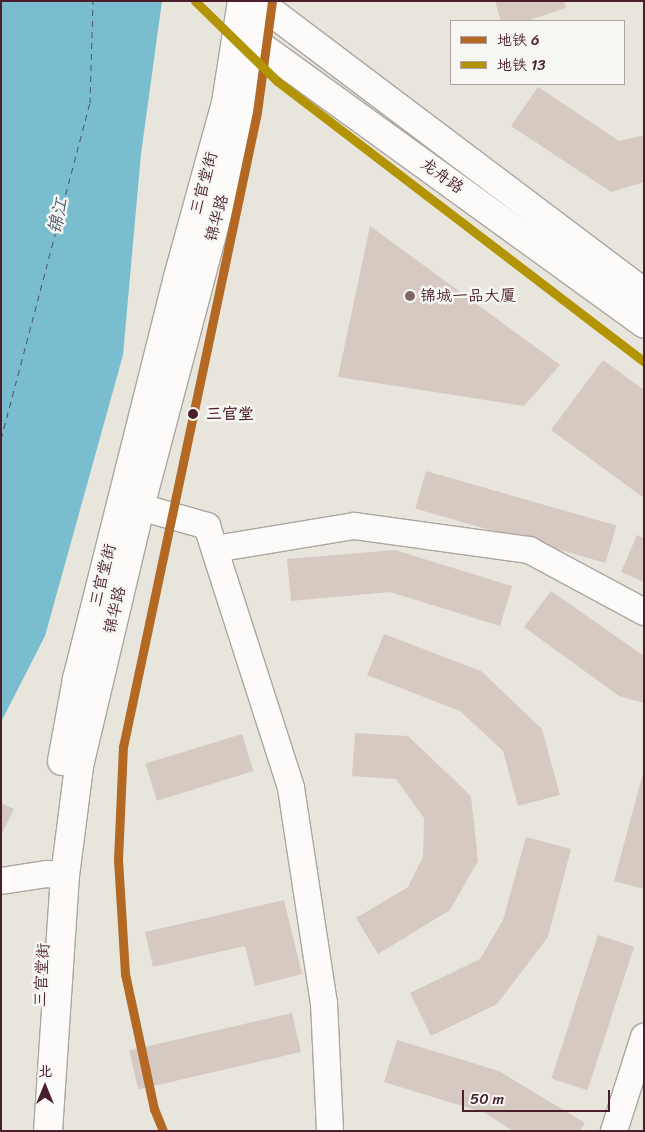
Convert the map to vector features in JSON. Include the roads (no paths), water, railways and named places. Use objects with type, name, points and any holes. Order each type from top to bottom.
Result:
[{"type":"main road","points":[[249,37],[256,2],[644,293]]},
{"type":"main road","name":"龙舟路","points":[[249,37],[644,324]]},
{"type":"main road","name":"锦华路","points":[[48,1131],[56,875],[79,766],[140,507],[244,113],[249,37]]},
{"type":"main road","name":"三官堂街","points":[[32,1131],[56,875],[62,758],[77,679],[176,286],[226,103],[249,37]]},
{"type":"street","points":[[140,507],[208,526],[291,788],[324,1003],[330,1131]]},
{"type":"street","points":[[215,549],[354,526],[529,550],[644,612]]},
{"type":"street","points":[[1,881],[56,875]]},
{"type":"street","points":[[614,1131],[644,1037]]},
{"type":"water","name":"锦江","points":[[1,1],[162,1],[141,154],[123,355],[45,636],[1,722]]},
{"type":"metro line","name":"13","points":[[195,1],[277,81],[644,362]]},
{"type":"metro line","name":"6","points":[[163,1131],[154,1109],[125,974],[118,860],[123,747],[257,112],[272,1]]},
{"type":"place","name":"锦城一品大厦","points":[[410,296]]},
{"type":"place","name":"三官堂","points":[[193,414]]}]
